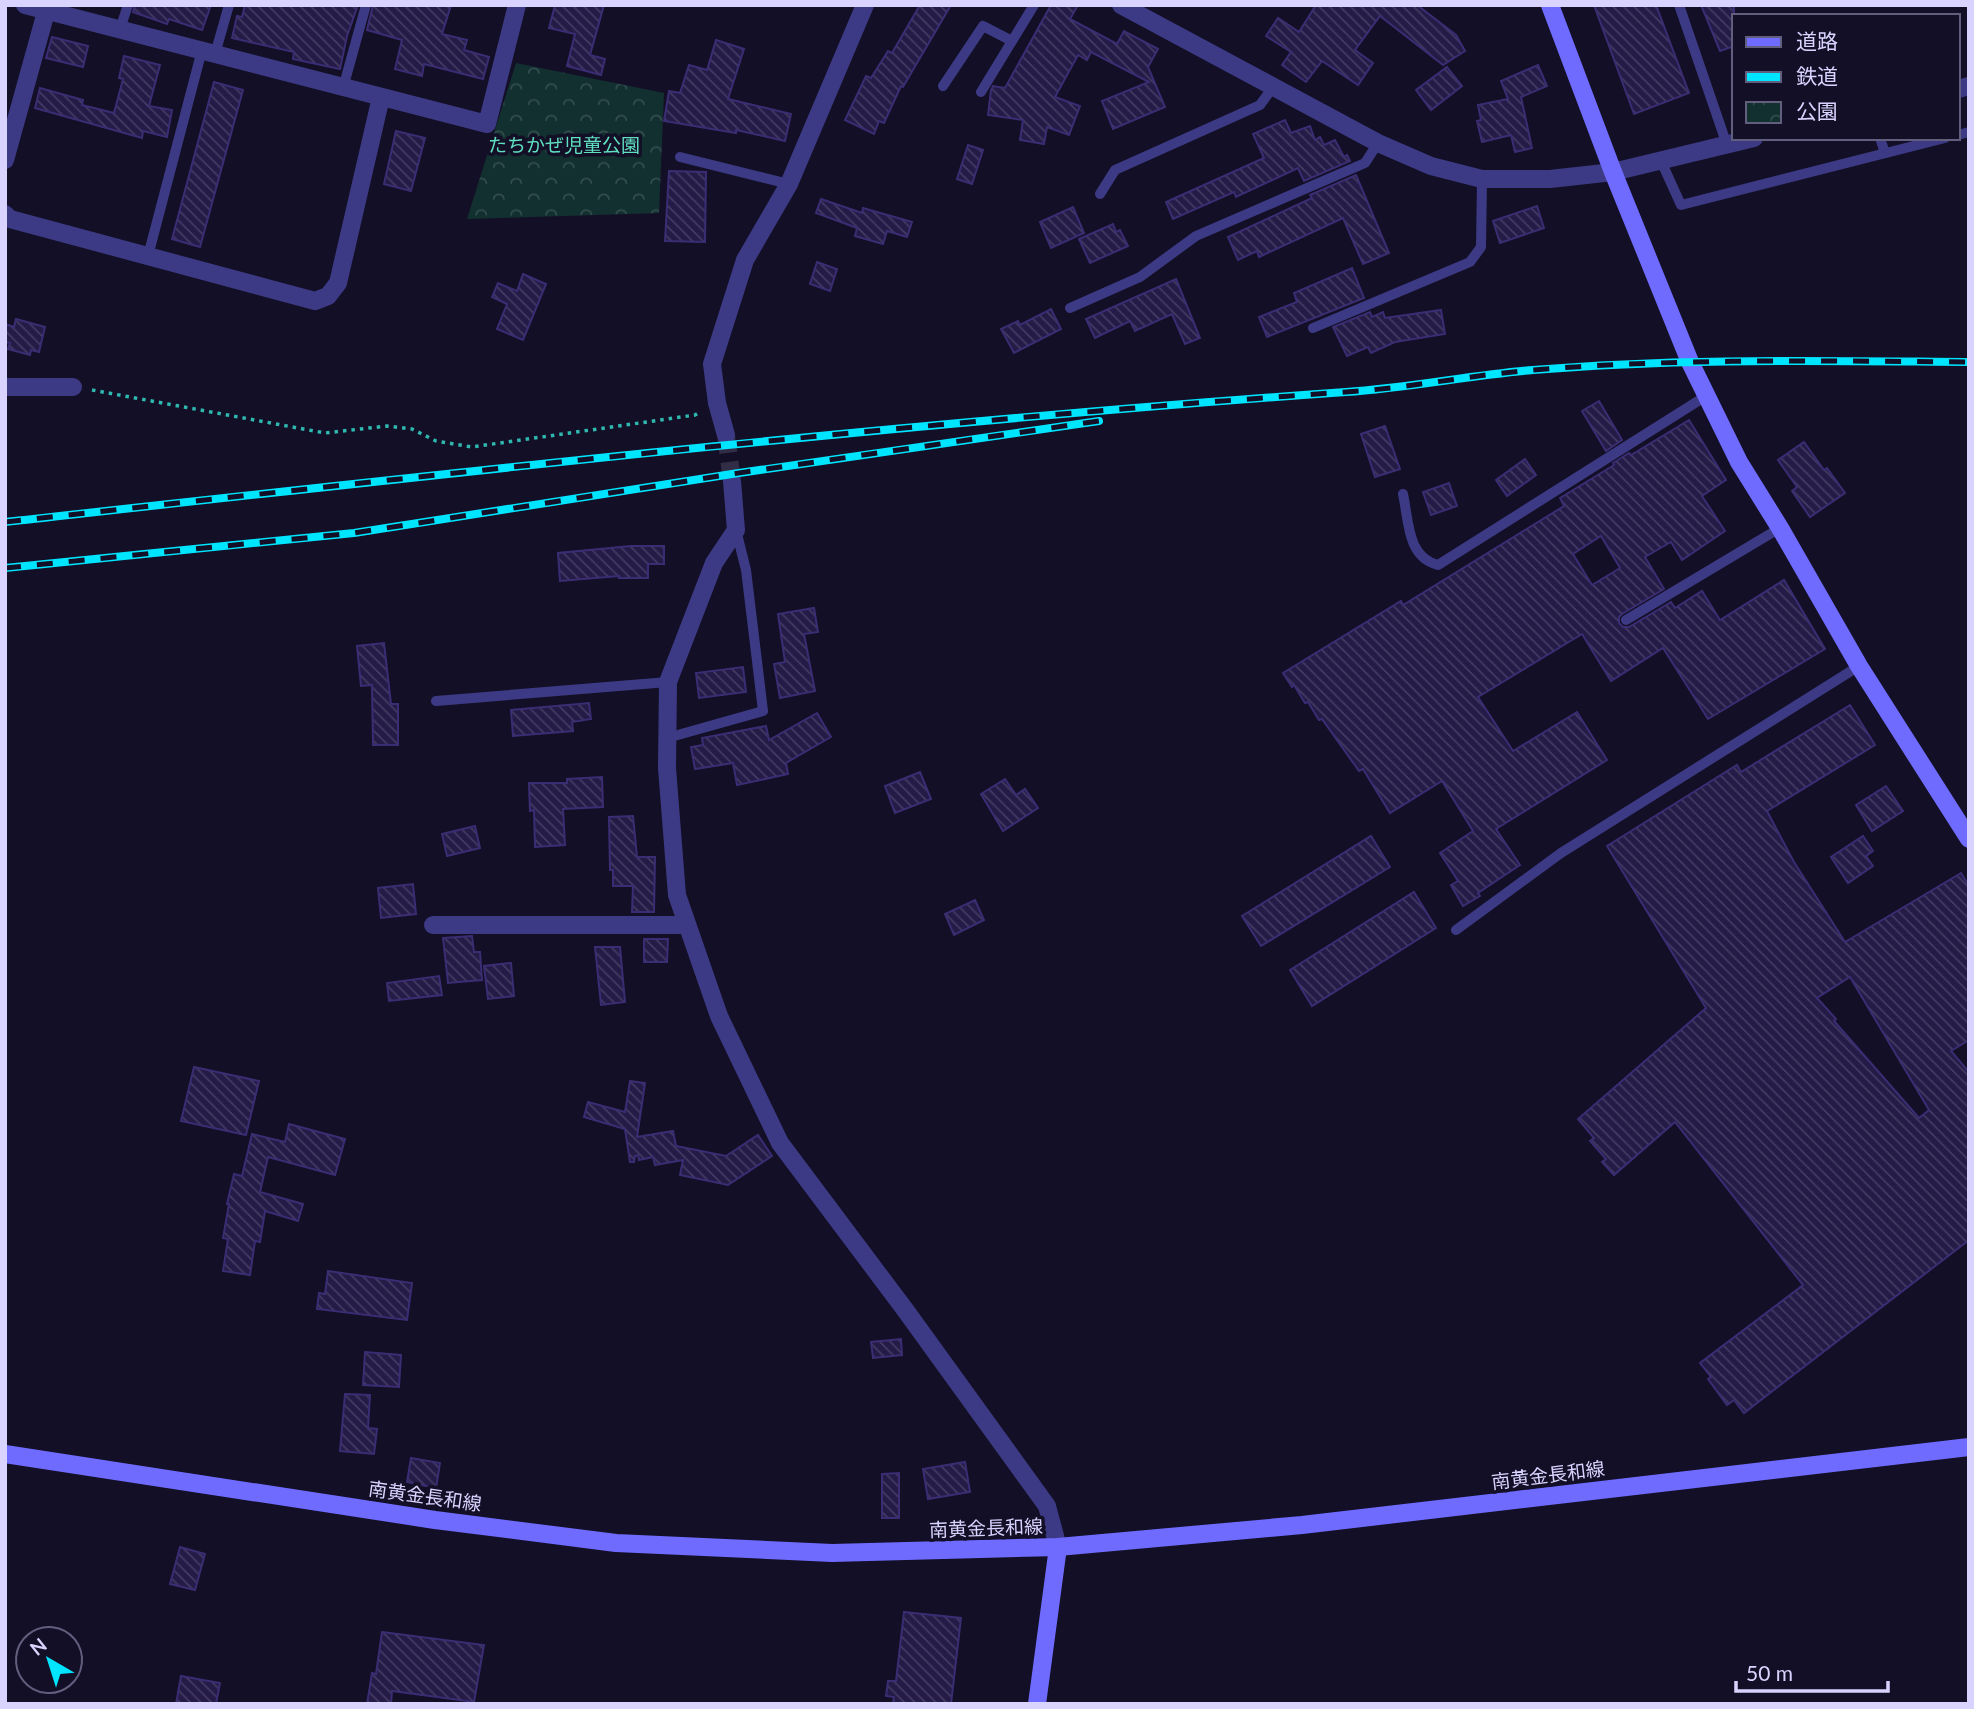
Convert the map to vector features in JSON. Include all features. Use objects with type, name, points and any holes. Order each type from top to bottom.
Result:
[{"type":"main road","points":[[1550,5],[1613,172],[1706,396],[1739,462],[1859,666],[1969,839]]},
{"type":"main road","name":"南黄金長和線","points":[[5,1454],[435,1520],[616,1543],[832,1553],[1058,1547],[1302,1525],[1969,1447]]},
{"type":"main road","points":[[1037,1704],[1058,1547]]},
{"type":"street","points":[[25,5],[487,124],[517,5]]},
{"type":"street","points":[[726,435],[717,403],[712,364],[745,260],[789,184],[865,5]]},
{"type":"street","points":[[1121,5],[1378,143],[1431,166],[1482,179],[1550,179],[1613,172],[1746,140]]},
{"type":"street","points":[[5,160],[46,12]]},
{"type":"street","points":[[5,214],[10,219],[315,301],[328,296],[338,283],[381,97]]},
{"type":"street","points":[[5,387],[73,387]]},
{"type":"street","points":[[732,481],[736,530],[714,563],[668,682],[667,738],[677,895],[719,1016],[779,1143],[906,1311],[1047,1506],[1058,1547]]},
{"type":"street","points":[[433,925],[687,925]]},
{"type":"lane","points":[[120,29],[128,5]]},
{"type":"lane","points":[[148,256],[208,52],[229,5]]},
{"type":"lane","points":[[343,88],[366,5]]},
{"type":"lane","points":[[981,92],[1034,5]]},
{"type":"lane","points":[[1679,5],[1727,145]]},
{"type":"lane","points":[[943,86],[983,26],[1012,41]]},
{"type":"lane","points":[[1100,194],[1115,170],[1260,105],[1273,87]]},
{"type":"lane","points":[[1881,140],[1885,153]]},
{"type":"lane","points":[[1661,161],[1681,205],[1937,140]]},
{"type":"lane","points":[[1070,308],[1140,277],[1196,236],[1364,163],[1378,143]]},
{"type":"lane","points":[[680,157],[789,184]]},
{"type":"lane","points":[[1313,328],[1470,262],[1481,247],[1482,179]]},
{"type":"lane","points":[[1403,494],[1415,551],[1425,562],[1438,565],[1706,396]]},
{"type":"lane","points":[[1626,620],[1780,528]]},
{"type":"lane","points":[[667,738],[762,711],[746,570],[736,530]]},
{"type":"lane","points":[[1456,930],[1561,853],[1859,666]]},
{"type":"lane","points":[[436,701],[668,682]]},
{"type":"path","points":[[73,387],[325,433],[387,426],[412,429],[436,441],[472,447],[695,415],[717,403]]},
{"type":"green space","name":"たちかぜ児童公園","points":[[516,63],[664,93],[659,213],[467,219]]},
{"type":"building","points":[[135,5],[211,5],[202,30],[169,19],[167,24],[133,12]]},
{"type":"building","points":[[245,5],[358,5],[347,36],[340,69],[293,59],[294,52],[232,38],[237,16],[242,17]]},
{"type":"building","points":[[373,5],[451,5],[442,34],[467,40],[464,50],[489,57],[483,79],[424,64],[422,76],[395,69],[402,40],[367,30]]},
{"type":"building","points":[[555,5],[604,5],[590,55],[605,59],[601,75],[567,66],[575,34],[549,28]]},
{"type":"building","points":[[920,5],[951,5],[903,87],[901,86],[884,123],[879,121],[874,134],[845,120],[866,76],[871,78],[888,51],[892,53]]},
{"type":"building","points":[[1051,5],[1078,5],[1070,19],[1117,44],[1124,31],[1158,49],[1148,67],[1165,107],[1113,129],[1102,101],[1149,82],[1091,52],[1087,60],[1078,55],[1055,97],[1080,106],[1069,135],[1047,127],[1044,144],[1020,140],[1023,120],[988,115],[993,86],[1005,88]]},
{"type":"building","points":[[1316,5],[1417,5],[1456,35],[1465,51],[1443,65],[1380,16],[1355,50],[1373,63],[1358,85],[1322,61],[1306,82],[1282,65],[1291,52],[1266,36],[1278,18],[1299,32]]},
{"type":"building","points":[[1594,5],[1656,5],[1689,93],[1634,114]]},
{"type":"building","points":[[1701,5],[1734,5],[1732,47],[1720,51]]},
{"type":"building","points":[[52,37],[88,46],[83,67],[46,58]]},
{"type":"building","points":[[716,40],[744,49],[728,99],[791,114],[785,141],[736,130],[736,133],[664,121],[669,91],[680,93],[689,65],[707,70]]},
{"type":"building","points":[[124,56],[160,65],[149,106],[172,110],[167,137],[143,131],[142,138],[35,108],[40,88],[83,100],[82,105],[114,113],[123,79],[119,78]]},
{"type":"building","points":[[1538,65],[1547,86],[1521,97],[1532,148],[1515,152],[1511,135],[1482,142],[1477,121],[1481,120],[1478,105],[1508,99],[1501,81]]},
{"type":"building","points":[[1447,67],[1462,86],[1431,110],[1416,90]]},
{"type":"building","points":[[214,82],[243,90],[200,247],[172,239]]},
{"type":"building","points":[[1285,120],[1291,133],[1310,126],[1315,140],[1320,137],[1324,145],[1335,140],[1344,157],[1347,155],[1350,161],[1304,181],[1298,168],[1236,197],[1234,192],[1173,219],[1166,202],[1264,158],[1253,134]]},
{"type":"building","points":[[396,131],[425,138],[411,191],[384,184]]},
{"type":"building","points":[[968,145],[983,150],[972,184],[957,179]]},
{"type":"building","points":[[669,171],[706,172],[705,242],[665,241]]},
{"type":"building","points":[[1356,175],[1389,253],[1363,264],[1343,218],[1259,257],[1257,251],[1238,260],[1228,237]]},
{"type":"building","points":[[821,199],[862,213],[863,208],[912,222],[907,237],[887,231],[883,244],[855,236],[857,228],[816,213]]},
{"type":"building","points":[[1537,206],[1544,228],[1500,243],[1493,221]]},
{"type":"building","points":[[1073,207],[1084,233],[1051,248],[1040,222]]},
{"type":"building","points":[[1113,224],[1116,232],[1120,230],[1128,246],[1090,263],[1079,239]]},
{"type":"building","points":[[817,262],[837,269],[830,291],[810,284]]},
{"type":"building","points":[[1352,268],[1364,298],[1267,337],[1259,317],[1297,302],[1294,293]]},
{"type":"building","points":[[523,274],[546,284],[523,340],[497,329],[507,304],[492,297],[498,283],[517,291]]},
{"type":"building","points":[[1176,279],[1200,338],[1185,344],[1172,314],[1135,331],[1130,321],[1095,338],[1086,319]]},
{"type":"building","points":[[1051,309],[1061,329],[1014,353],[1001,329],[1018,321],[1020,325]]},
{"type":"building","points":[[1441,310],[1445,334],[1395,342],[1371,353],[1368,347],[1347,356],[1333,327],[1370,312],[1372,317],[1383,312],[1385,318]]},
{"type":"building","points":[[16,319],[45,327],[39,352],[31,350],[30,355],[8,349],[10,343],[5,342],[5,324],[14,327]]},
{"type":"building","points":[[1599,401],[1622,440],[1606,451],[1582,411]]},
{"type":"building","points":[[1689,420],[1726,480],[1702,496],[1725,531],[1682,560],[1671,542],[1645,557],[1664,589],[1622,614],[1619,623],[1623,627],[1629,627],[1671,602],[1675,608],[1702,591],[1720,620],[1784,580],[1825,649],[1708,719],[1663,648],[1611,681],[1582,634],[1478,697],[1513,751],[1577,712],[1607,760],[1496,829],[1520,865],[1463,906],[1451,885],[1458,881],[1440,853],[1473,831],[1442,781],[1390,813],[1363,769],[1359,771],[1322,719],[1319,720],[1308,702],[1305,703],[1283,673],[1401,601],[1403,605],[1564,506],[1560,498],[1629,453],[1631,455]],"holes":[[[1601,536],[1620,568],[1592,585],[1573,554]]]},
{"type":"building","points":[[1385,426],[1400,469],[1375,477],[1361,434]]},
{"type":"building","points":[[1804,442],[1845,493],[1810,517],[1792,491],[1797,487],[1778,460]]},
{"type":"building","points":[[1525,459],[1536,475],[1507,496],[1496,480]]},
{"type":"building","points":[[1449,483],[1457,506],[1431,515],[1423,492]]},
{"type":"building","points":[[631,546],[664,546],[664,564],[648,564],[648,578],[619,576],[560,581],[558,553]]},
{"type":"building","points":[[814,608],[818,632],[804,634],[815,691],[780,698],[774,664],[785,662],[778,614]]},
{"type":"building","points":[[384,643],[391,704],[398,704],[398,745],[373,745],[372,685],[361,686],[357,646]]},
{"type":"building","points":[[743,667],[746,692],[699,698],[696,673]]},
{"type":"building","points":[[589,703],[591,719],[572,722],[573,731],[513,736],[511,710]]},
{"type":"building","points":[[1850,705],[1875,745],[1767,811],[1794,862],[1845,942],[1961,873],[1969,886],[1969,1040],[1951,1051],[1969,1072],[1969,1240],[1744,1413],[1734,1400],[1727,1405],[1700,1363],[1803,1285],[1675,1122],[1614,1175],[1602,1162],[1606,1159],[1590,1141],[1594,1138],[1578,1119],[1706,1008],[1607,846],[1737,765],[1741,772]],"holes":[[[1850,977],[1929,1110],[1919,1118],[1817,998]]]},
{"type":"building","points":[[817,713],[831,737],[786,763],[788,774],[737,785],[733,763],[695,769],[691,747],[703,745],[702,738],[766,726],[769,740]]},
{"type":"building","points":[[920,772],[931,799],[895,813],[885,786]]},
{"type":"building","points":[[602,777],[603,807],[563,809],[565,845],[535,847],[534,810],[530,811],[529,783],[567,783],[567,779]]},
{"type":"building","points":[[1005,779],[1016,795],[1025,789],[1038,808],[1003,831],[981,794]]},
{"type":"building","points":[[1886,786],[1903,811],[1872,831],[1856,805]]},
{"type":"building","points":[[633,816],[637,857],[655,857],[654,912],[632,912],[633,886],[613,886],[609,817]]},
{"type":"building","points":[[475,826],[480,848],[447,856],[442,834]]},
{"type":"building","points":[[1371,836],[1390,867],[1261,946],[1242,916]]},
{"type":"building","points":[[1863,836],[1873,851],[1866,856],[1873,866],[1848,883],[1831,857]]},
{"type":"building","points":[[413,884],[416,914],[381,918],[378,888]]},
{"type":"building","points":[[1414,892],[1436,928],[1312,1006],[1290,970]]},
{"type":"building","points":[[975,900],[984,920],[954,935],[945,914]]},
{"type":"building","points":[[472,936],[474,952],[480,952],[482,980],[448,983],[443,938]]},
{"type":"building","points":[[644,939],[668,939],[667,962],[644,962]]},
{"type":"building","points":[[595,947],[620,947],[625,1002],[601,1005]]},
{"type":"building","points":[[511,963],[514,996],[488,999],[484,966]]},
{"type":"building","points":[[439,976],[442,995],[389,1001],[387,983]]},
{"type":"building","points":[[194,1067],[259,1081],[246,1135],[181,1121]]},
{"type":"building","points":[[630,1081],[645,1083],[637,1137],[673,1131],[676,1146],[726,1156],[758,1135],[772,1156],[728,1185],[680,1175],[683,1160],[655,1165],[653,1157],[639,1160],[638,1155],[635,1156],[634,1162],[630,1162],[625,1129],[584,1117],[588,1102],[625,1112]]},
{"type":"building","points":[[289,1124],[345,1139],[335,1175],[268,1157],[260,1192],[303,1204],[298,1221],[265,1211],[260,1242],[255,1241],[250,1275],[223,1271],[228,1239],[223,1238],[234,1174],[242,1176],[252,1134],[285,1142]]},
{"type":"building","points":[[328,1271],[412,1283],[407,1320],[317,1309],[319,1293],[325,1294]]},
{"type":"building","points":[[901,1339],[902,1355],[873,1358],[871,1342]]},
{"type":"building","points":[[365,1352],[401,1355],[399,1387],[363,1385]]},
{"type":"building","points":[[345,1394],[370,1395],[368,1428],[377,1429],[374,1454],[340,1451]]},
{"type":"building","points":[[411,1458],[440,1463],[436,1488],[407,1482]]},
{"type":"building","points":[[965,1462],[970,1492],[928,1499],[923,1469]]},
{"type":"building","points":[[899,1473],[899,1518],[882,1518],[882,1474]]},
{"type":"building","points":[[180,1547],[205,1554],[195,1590],[170,1584]]},
{"type":"building","points":[[904,1612],[961,1618],[951,1704],[893,1704],[894,1697],[886,1696],[888,1681],[896,1681]]},
{"type":"building","points":[[382,1632],[484,1645],[474,1702],[392,1691],[391,1704],[367,1704],[372,1673],[376,1674]]},
{"type":"building","points":[[181,1676],[220,1683],[216,1704],[176,1704]]},
{"type":"tunnel","points":[[726,435],[732,481]]},
{"type":"railway","points":[[5,522],[675,450],[1010,418],[1370,390],[1533,370],[1696,362],[1969,362]]},
{"type":"railway","points":[[5,568],[354,533],[732,474],[1099,421]]}]
